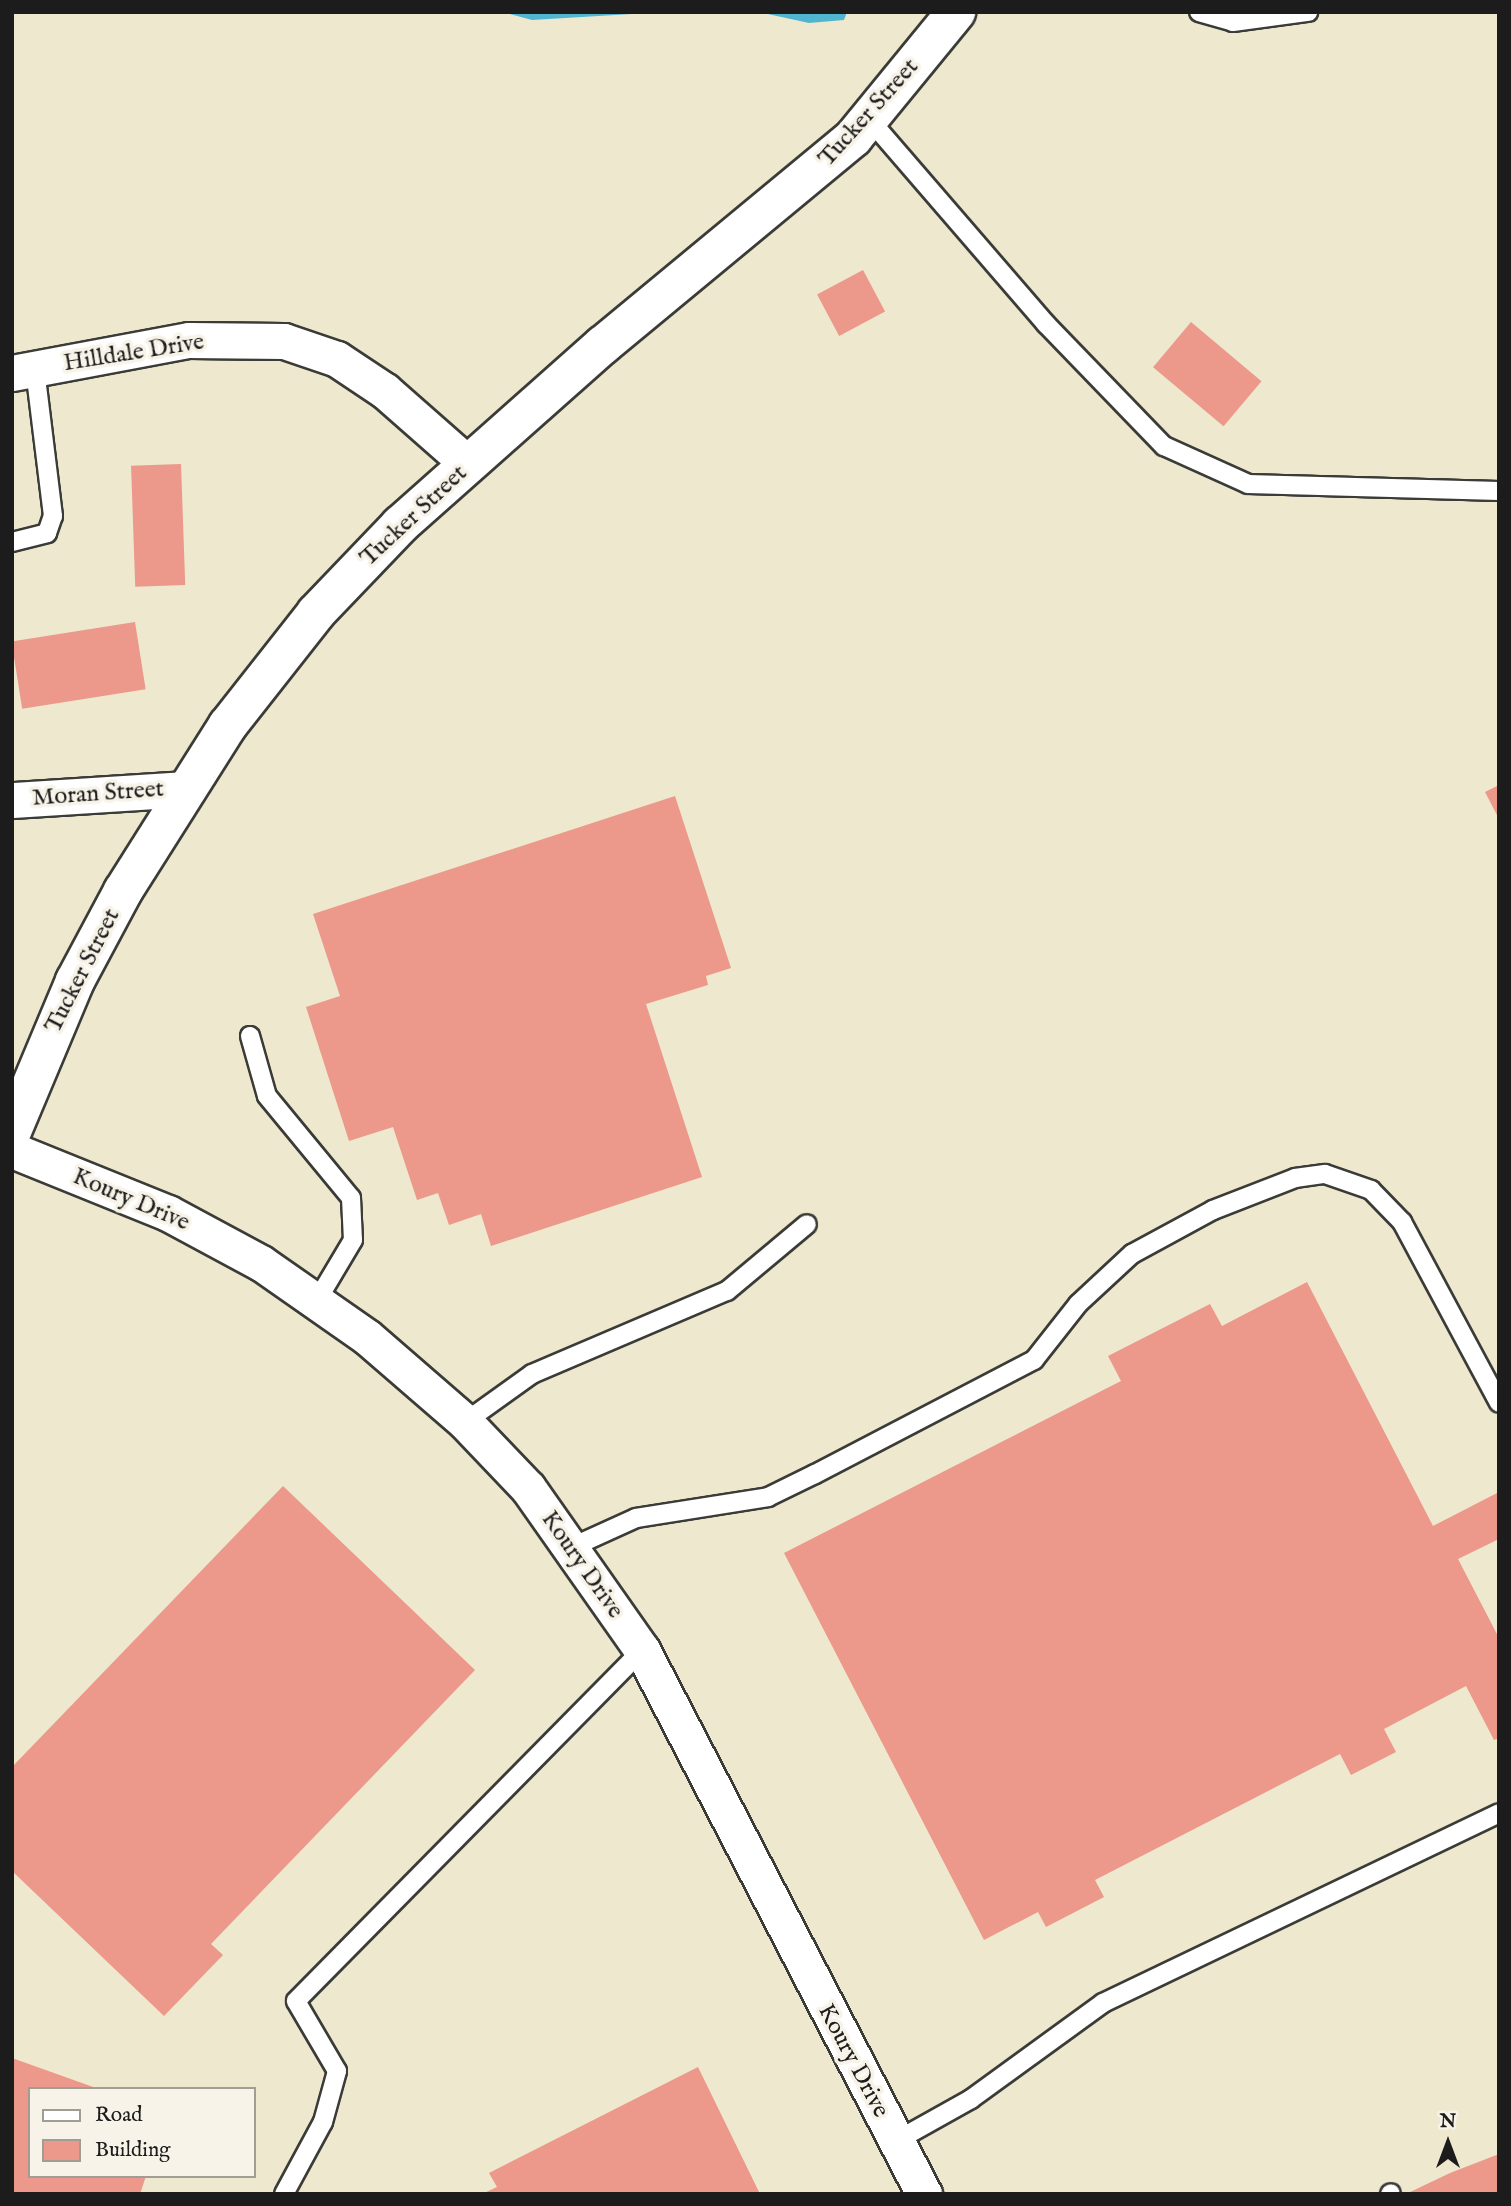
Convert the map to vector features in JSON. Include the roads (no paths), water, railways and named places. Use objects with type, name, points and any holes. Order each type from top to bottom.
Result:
[{"type":"street","name":"Tucker Street","points":[[12,1131],[75,981],[185,789],[316,613],[468,464],[603,345],[786,200],[869,119],[956,12]]},
{"type":"street","name":"Hilldale Drive","points":[[24,371],[189,340],[284,341],[337,359],[385,391],[468,464]]},
{"type":"street","name":"Moran Street","points":[[12,800],[185,789]]},
{"type":"street","name":"Koury Drive","points":[[12,1150],[168,1213],[316,1302],[465,1422],[528,1488],[642,1650],[925,2194]]},
{"type":"lane","points":[[1199,12],[1233,22],[1308,12]]},
{"type":"lane","points":[[869,119],[1046,324],[1164,446],[1248,484],[1499,491]]},
{"type":"lane","points":[[12,542],[47,533],[53,516],[24,371]]},
{"type":"lane","points":[[250,1036],[267,1096],[351,1198],[353,1240],[316,1302]]},
{"type":"lane","points":[[570,1548],[636,1518],[768,1497],[815,1474],[1034,1360],[1078,1304],[1132,1254],[1213,1210],[1294,1178],[1325,1174],[1371,1190],[1402,1222],[1499,1404]]},
{"type":"lane","points":[[465,1422],[532,1374],[727,1291],[807,1224]]},
{"type":"lane","points":[[284,2194],[323,2122],[337,2071],[296,2001],[642,1650]]},
{"type":"lane","points":[[896,2141],[971,2099],[1103,2003],[1499,1813]]},
{"type":"water","points":[[503,12],[665,12],[532,20]]},
{"type":"water","points":[[759,12],[847,12],[844,20],[809,23]]}]
